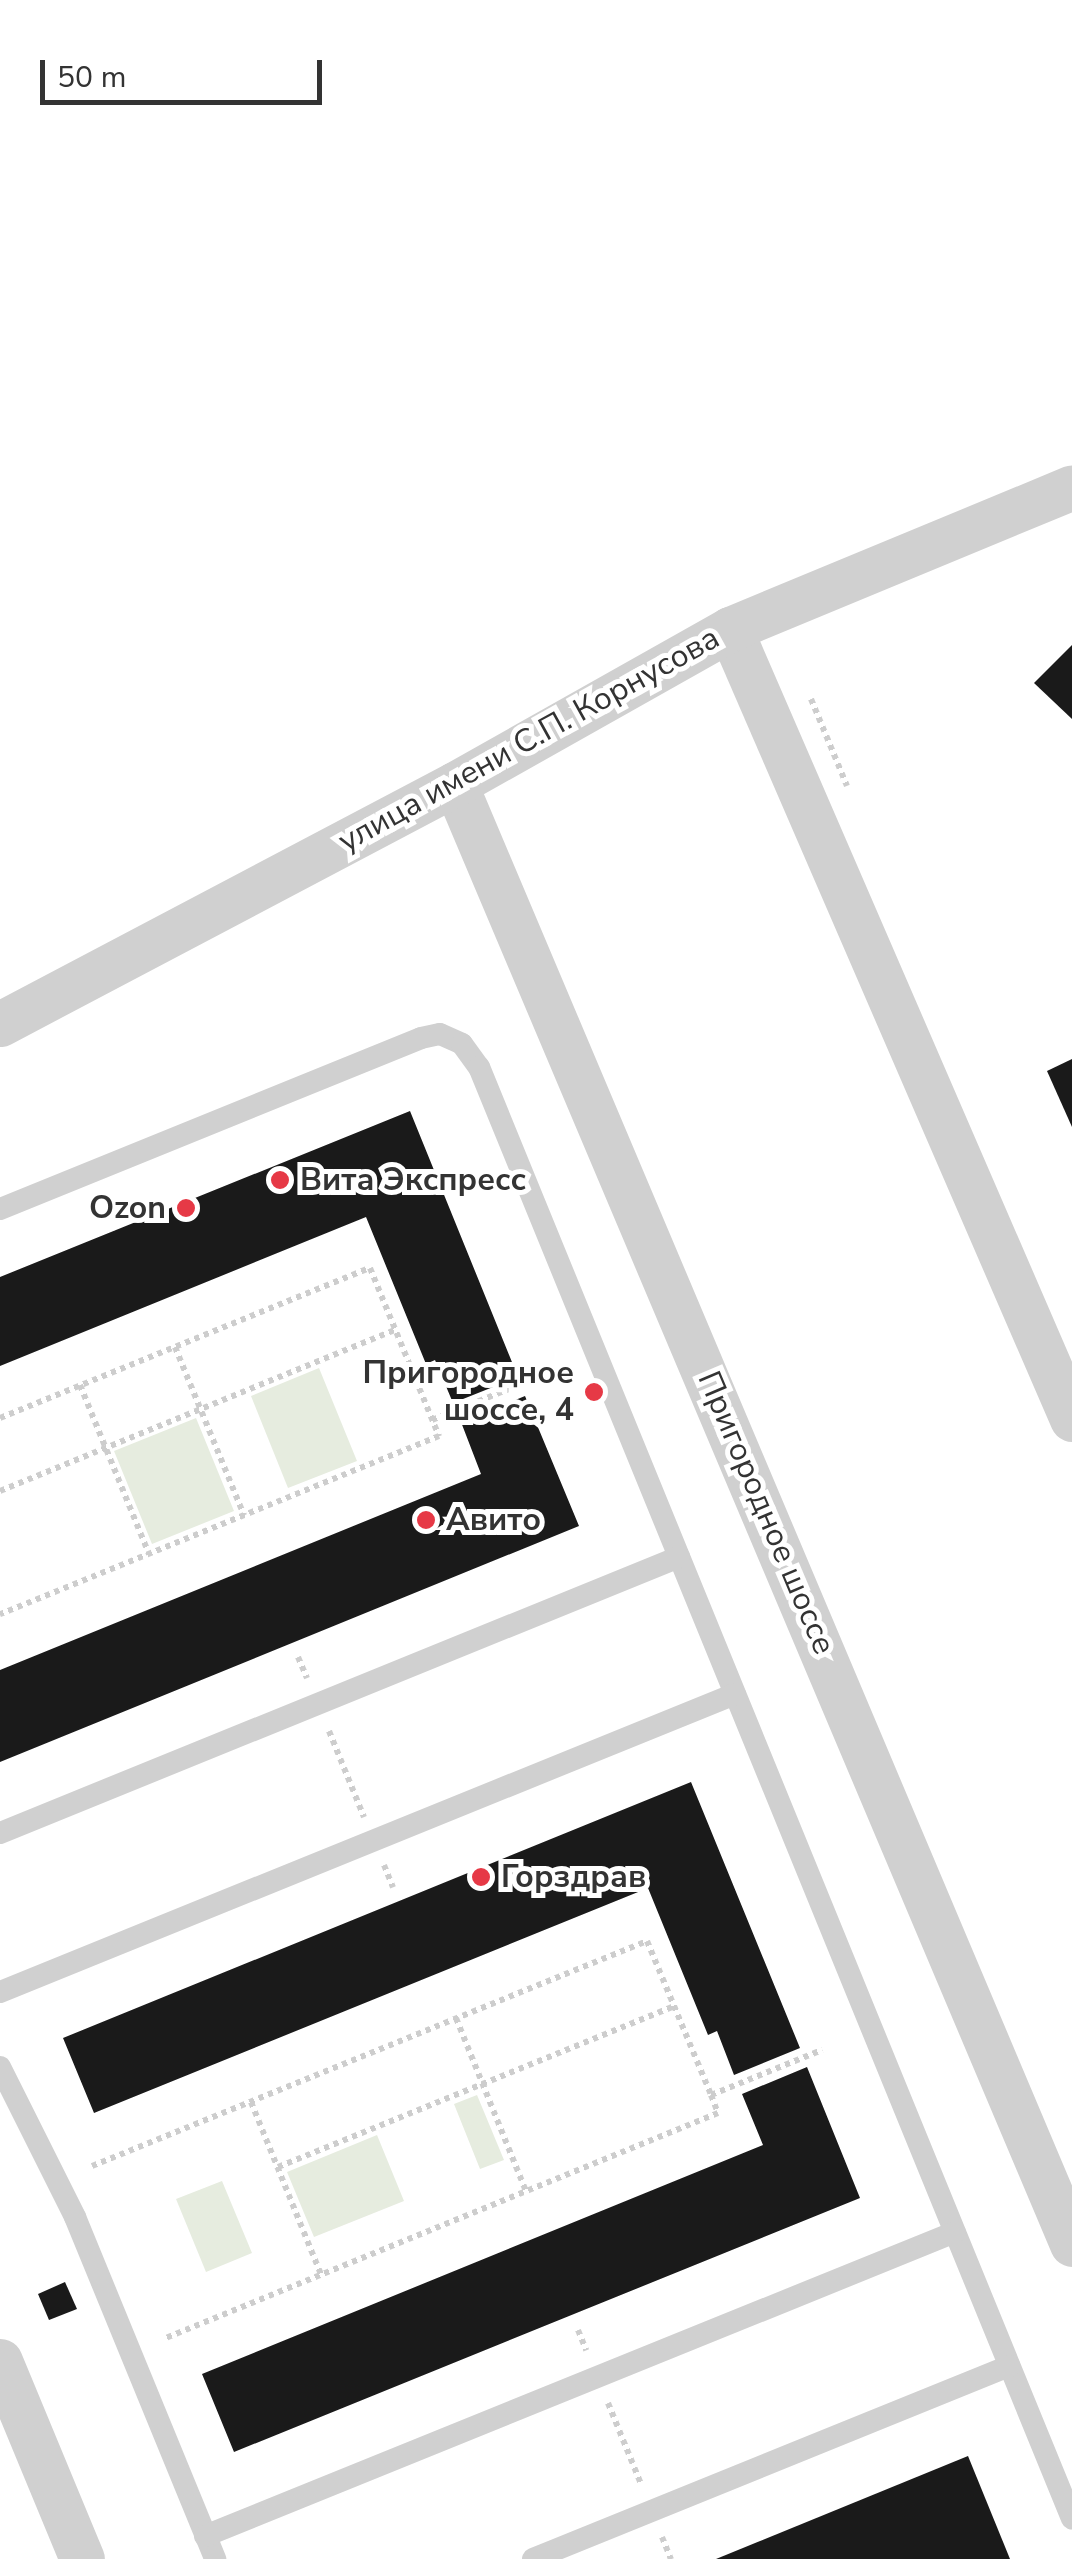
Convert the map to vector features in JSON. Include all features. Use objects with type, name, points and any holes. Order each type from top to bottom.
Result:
[{"type":"street","name":"улица имени С.П. Корнусова","points":[[0,1024],[455,784],[730,629],[1069,491]]},
{"type":"street","points":[[730,629],[1072,1419]]},
{"type":"street","name":"Пригородное шоссе","points":[[455,784],[1072,2244]]},
{"type":"street","points":[[0,2361],[82,2559]]},
{"type":"lane","points":[[0,1209],[421,1038],[440,1034],[462,1044],[479,1067],[1072,2519]]},
{"type":"lane","points":[[0,1833],[679,1557]]},
{"type":"lane","points":[[0,1992],[735,1694]]},
{"type":"lane","points":[[0,2067],[75,2217],[214,2559]]},
{"type":"lane","points":[[205,2536],[955,2232]]},
{"type":"lane","points":[[533,2559],[1009,2366]]},
{"type":"path","points":[[0,1418],[370,1268],[439,1436],[0,1614]]},
{"type":"path","points":[[0,1491],[395,1330]]},
{"type":"path","points":[[175,1347],[244,1515]]},
{"type":"path","points":[[432,1420],[546,1374]]},
{"type":"path","points":[[80,1385],[149,1554]]},
{"type":"path","points":[[298,1656],[393,1887]]},
{"type":"path","points":[[92,2166],[647,1941],[674,2006],[718,2113],[163,2338]]},
{"type":"path","points":[[278,2167],[674,2006]]},
{"type":"path","points":[[456,2018],[526,2191]]},
{"type":"path","points":[[710,2095],[822,2050]]},
{"type":"path","points":[[251,2102],[322,2274]]},
{"type":"path","points":[[578,2330],[671,2559]]},
{"type":"shaded area","points":[[319,1368],[357,1461],[288,1488],[251,1396]]},
{"type":"shaded area","points":[[196,1418],[234,1511],[152,1544],[114,1451]]},
{"type":"shaded area","points":[[477,2095],[504,2160],[480,2169],[454,2104]]},
{"type":"shaded area","points":[[377,2135],[404,2201],[314,2237],[287,2172]]},
{"type":"shaded area","points":[[222,2181],[252,2253],[206,2272],[176,2199]]},
{"type":"building","points":[[1072,645],[1072,719],[1034,683]]},
{"type":"building","points":[[1072,1059],[1072,1127],[1047,1071]]},
{"type":"building","points":[[410,1111],[518,1377],[453,1403],[435,1360],[426,1364],[366,1217],[0,1366],[0,1277]]},
{"type":"building","points":[[525,1396],[579,1526],[0,1762],[0,1670],[481,1474],[461,1422]]},
{"type":"building","points":[[691,1782],[800,2048],[734,2075],[717,2031],[708,2035],[648,1888],[94,2113],[63,2038]]},
{"type":"building","points":[[807,2067],[860,2198],[234,2452],[202,2374],[763,2145],[742,2094]]},
{"type":"building","points":[[65,2282],[77,2309],[49,2320],[38,2294]]},
{"type":"building","points":[[968,2456],[1010,2559],[716,2559]]},
{"type":"place","name":"Вита Экспресс","points":[[280,1180]]},
{"type":"place","name":"Ozon","points":[[186,1208]]},
{"type":"place","name":"Пригородное шоссе, 4","points":[[594,1392]]},
{"type":"place","name":"Авито","points":[[426,1520]]},
{"type":"place","name":"Горздрав","points":[[481,1877]]}]
